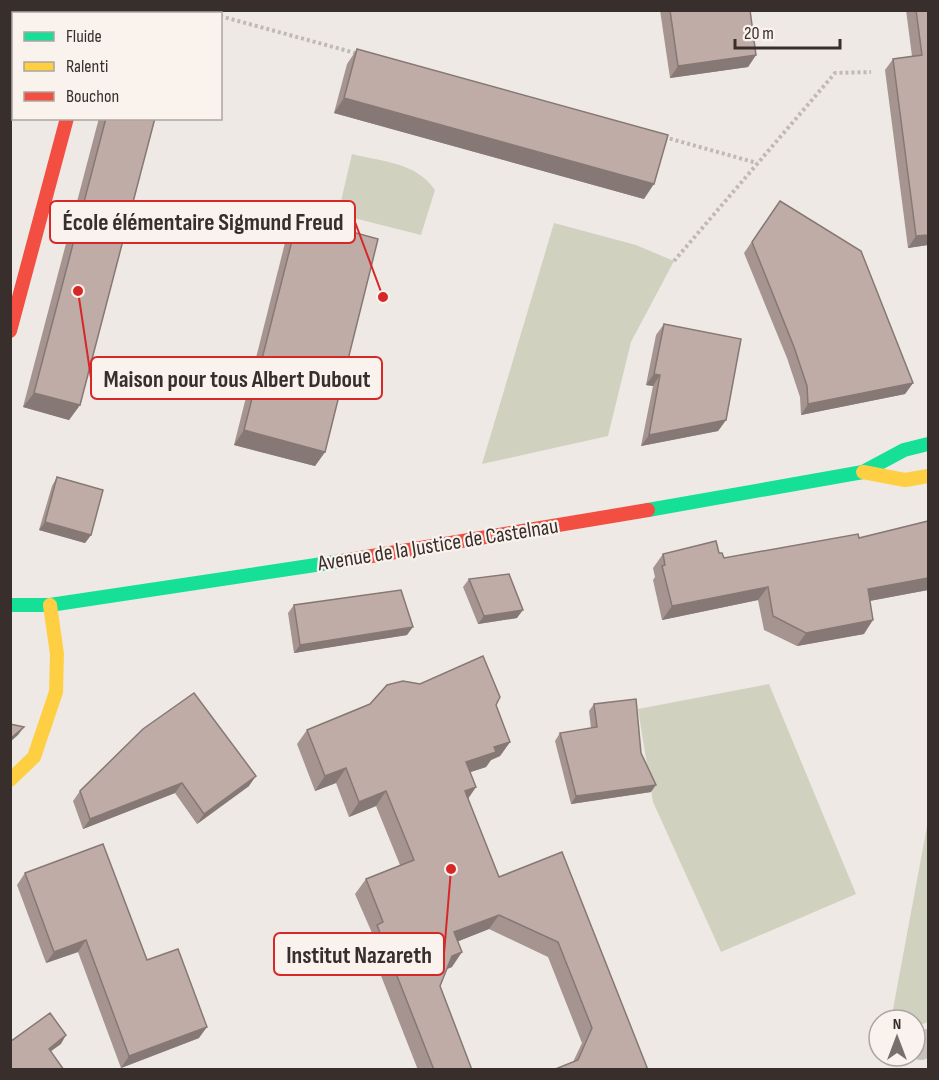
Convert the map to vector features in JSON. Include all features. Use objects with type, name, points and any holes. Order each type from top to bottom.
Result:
[{"type":"main road","points":[[10,331],[66,120]]},
{"type":"main road","name":"Avenue de la Justice de Castelnau","points":[[10,605],[50,605],[435,547],[863,472],[904,450],[928,444]]},
{"type":"main road","name":"Avenue de la Justice de Castelnau","points":[[863,472],[905,480],[928,476]]},
{"type":"main road","points":[[10,780],[34,757],[56,692],[57,654],[50,605]]},
{"type":"path","points":[[222,17],[369,57]]},
{"type":"path","points":[[674,261],[835,73],[871,72]]},
{"type":"path","points":[[654,135],[757,163]]},
{"type":"green space","points":[[352,154],[409,168],[435,190],[421,235],[338,214]]},
{"type":"green space","points":[[554,223],[636,245],[674,261],[631,342],[608,436],[482,464]]},
{"type":"green space","points":[[769,684],[856,894],[721,952],[653,802],[638,709]]},
{"type":"green space","points":[[928,821],[928,1022],[927,1008],[893,1008]]},
{"type":"building","points":[[670,10],[750,10],[756,55],[678,66]]},
{"type":"building","points":[[916,10],[928,10],[928,235],[916,236],[893,59],[922,55]]},
{"type":"building","points":[[357,49],[668,135],[654,184],[344,98]]},
{"type":"building","points":[[105,120],[154,120],[80,405],[34,393]]},
{"type":"building","points":[[780,201],[861,251],[913,383],[808,404],[807,386],[794,347],[752,242]]},
{"type":"building","points":[[298,217],[378,239],[325,452],[244,430]]},
{"type":"building","points":[[664,324],[741,339],[726,420],[649,435],[660,375],[654,374]]},
{"type":"building","points":[[57,477],[103,490],[91,535],[45,522]]},
{"type":"building","points":[[928,521],[928,578],[868,589],[873,620],[806,633],[773,616],[768,587],[672,606],[662,566],[665,565],[663,554],[716,541],[719,553],[722,553],[724,558],[858,534],[859,538]]},
{"type":"building","points":[[509,574],[523,610],[484,616],[469,579]]},
{"type":"building","points":[[401,590],[413,627],[300,645],[294,605]]},
{"type":"building","points":[[483,656],[500,697],[496,705],[510,742],[494,747],[496,752],[466,762],[476,787],[465,791],[499,877],[562,852],[648,1070],[553,1070],[578,1060],[592,1028],[558,942],[499,915],[454,932],[462,952],[452,956],[440,986],[472,1070],[434,1070],[377,925],[383,922],[366,879],[414,860],[386,791],[359,802],[346,768],[325,776],[307,730],[370,704],[387,685],[403,681],[420,684]]},
{"type":"building","points":[[194,693],[256,776],[204,814],[182,783],[90,819],[80,791],[143,729]]},
{"type":"building","points":[[636,699],[641,753],[656,785],[576,796],[560,733],[597,727],[594,704]]},
{"type":"building","points":[[10,724],[24,727],[10,739]]},
{"type":"building","points":[[103,844],[147,960],[178,949],[207,1027],[129,1056],[86,940],[54,952],[25,873]]},
{"type":"building","points":[[50,1013],[66,1035],[49,1049],[64,1070],[10,1070],[10,1042]]},
{"type":"traffic: fast","points":[[648,510],[863,472],[904,450],[928,444]]},
{"type":"traffic: fast","points":[[10,605],[50,605],[342,561]]},
{"type":"traffic: slow","points":[[863,472],[905,480],[928,476]]},
{"type":"traffic: slow","points":[[10,780],[34,757],[56,692],[57,654],[50,605]]},
{"type":"traffic: jam","points":[[10,331],[66,120]]},
{"type":"traffic: jam","points":[[342,561],[648,510]]},
{"type":"place","name":"Maison pour tous Albert Dubout","points":[[78,291]]},
{"type":"place","name":"École élémentaire Sigmund Freud","points":[[383,297]]},
{"type":"place","name":"Institut Nazareth","points":[[451,869]]}]
